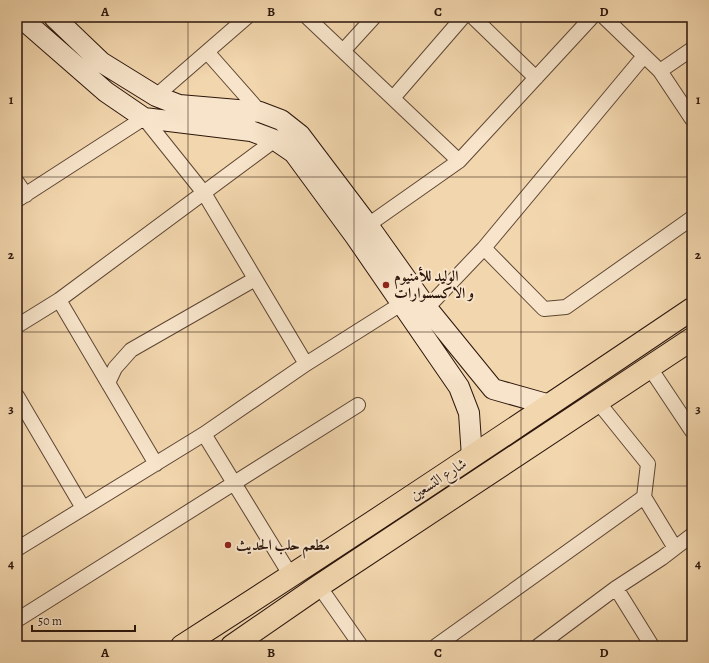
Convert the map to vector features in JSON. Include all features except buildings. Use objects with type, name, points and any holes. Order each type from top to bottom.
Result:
[{"type":"highway","name":"شارع التسعين","points":[[182,646],[472,457],[692,309]]},
{"type":"highway","name":"شارع التسعين","points":[[232,646],[319,586],[692,340]]},
{"type":"main road","points":[[18,17],[106,92],[144,118],[251,131],[275,140],[294,153],[310,173],[459,387],[468,413],[472,457]]},
{"type":"main road","points":[[54,17],[100,62],[156,96],[179,105],[260,112],[281,120],[300,135],[368,224],[427,308],[493,389],[550,405]]},
{"type":"street","points":[[156,96],[208,53],[247,17]]},
{"type":"street","points":[[307,17],[459,161]]},
{"type":"street","points":[[343,51],[374,17]]},
{"type":"street","points":[[393,98],[464,17]]},
{"type":"street","points":[[473,17],[536,78]]},
{"type":"street","points":[[368,224],[459,161],[592,17]]},
{"type":"street","points":[[604,17],[660,71],[692,119]]},
{"type":"street","points":[[660,71],[692,49]]},
{"type":"street","points":[[208,53],[260,112]]},
{"type":"street","points":[[427,308],[484,248],[644,56]]},
{"type":"street","points":[[17,182],[21,198],[144,118],[204,193],[306,364]]},
{"type":"street","points":[[17,326],[59,300],[275,140]]},
{"type":"street","points":[[484,248],[544,309],[566,307],[692,218]]},
{"type":"street","points":[[108,383],[115,368],[131,350],[255,279]]},
{"type":"street","points":[[59,300],[156,464]]},
{"type":"street","points":[[17,548],[204,434],[306,364],[401,304]]},
{"type":"street","points":[[650,368],[692,431]]},
{"type":"street","points":[[17,396],[83,508]]},
{"type":"street","points":[[598,402],[648,464],[644,497],[675,548]]},
{"type":"street","points":[[17,620],[358,405]]},
{"type":"street","points":[[204,434],[291,576]]},
{"type":"street","points":[[436,646],[644,497]]},
{"type":"street","points":[[538,646],[616,588],[692,535]]},
{"type":"street","points":[[319,586],[361,646]]},
{"type":"street","points":[[616,588],[652,646]]},
{"type":"place","name":"الوليد للأمنيوم و الاكسسوارات","points":[[386,285]]},
{"type":"place","name":"مطعم حلب الحديث","points":[[228,545]]}]
